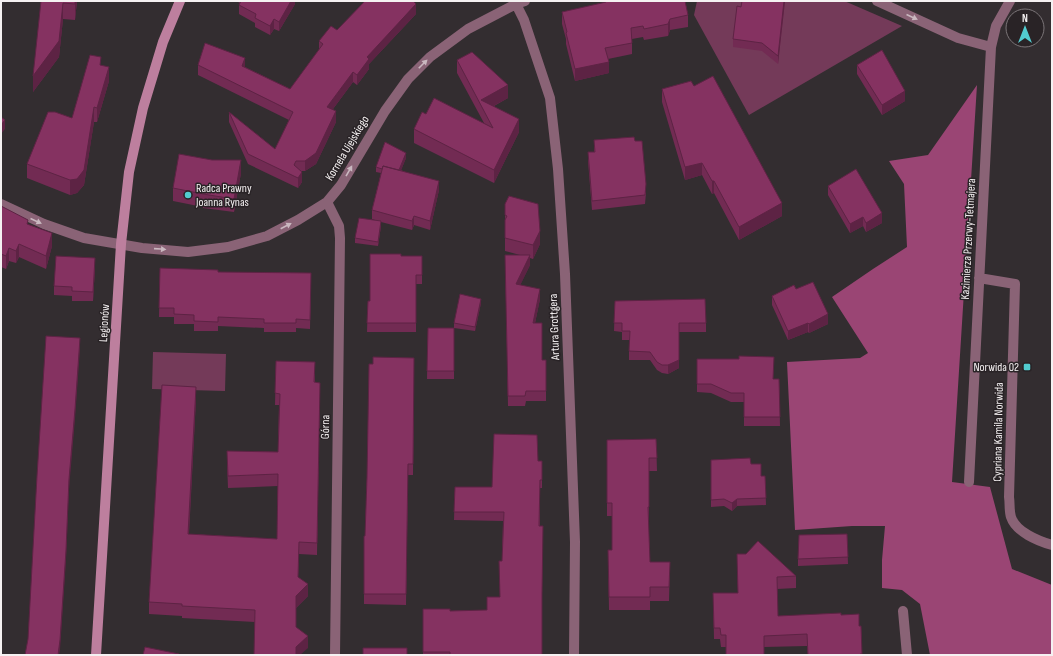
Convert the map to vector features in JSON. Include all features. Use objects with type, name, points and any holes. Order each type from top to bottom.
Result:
[{"type":"street","name":"Legionów","points":[[96,655],[121,244],[129,172],[143,108],[163,42],[180,1]]},
{"type":"street","points":[[877,1],[958,38],[991,46]]},
{"type":"street","name":"Kazimierza Przerwy-Tetmajera","points":[[969,482],[991,46],[996,26],[1010,1]]},
{"type":"street","name":"Kornela Ujejskiego","points":[[1,204],[44,224],[84,238],[142,248],[188,252],[228,247],[267,236],[298,220],[327,202],[341,185],[385,111],[408,79],[430,57],[468,29],[520,3]]},
{"type":"street","name":"Artura Grottgera","points":[[520,3],[524,20],[550,98],[558,169],[565,274],[574,526],[574,655]]},
{"type":"street","name":"Górna","points":[[327,202],[339,226],[340,238],[334,655]]},
{"type":"street","name":"Cypriana Kamila Norwida","points":[[979,278],[1015,284],[1009,497],[1011,516],[1016,525],[1022,531],[1039,541],[1052,545]]},
{"type":"street","points":[[903,611],[907,655]]},
{"type":"shaded area","points":[[697,1],[844,1],[902,26],[749,115],[694,15]]},
{"type":"shaded area","points":[[977,85],[952,482],[990,487],[1012,569],[1052,585],[1052,655],[930,655],[920,604],[902,590],[882,588],[882,560],[885,526],[852,526],[795,530],[787,362],[860,358],[868,353],[832,297],[907,247],[904,184],[889,161],[928,155]]},
{"type":"shaded area","points":[[153,352],[226,354],[225,391],[152,389]]},
{"type":"building","points":[[41,1],[75,1],[75,4],[63,3],[59,41],[33,76]]},
{"type":"building","points":[[241,1],[291,1],[279,22],[274,19],[270,26],[255,18],[256,14],[239,5]]},
{"type":"building","points":[[365,1],[413,1],[416,4],[367,57],[369,59],[357,75],[353,72],[327,107],[336,111],[316,153],[305,161],[296,161],[294,165],[302,172],[298,178],[248,154],[229,112],[275,149],[293,112],[198,65],[205,43],[245,58],[242,66],[290,89],[323,44],[319,41],[331,26],[337,30]]},
{"type":"building","points":[[606,1],[685,1],[688,15],[670,19],[668,24],[644,29],[643,26],[631,28],[632,43],[605,48],[609,62],[575,69],[562,12]]},
{"type":"building","points":[[742,1],[784,1],[778,56],[762,43],[733,39],[737,6],[741,7]]},
{"type":"building","points":[[882,50],[905,91],[882,105],[857,65]]},
{"type":"building","points":[[472,52],[508,85],[481,100],[519,119],[494,170],[414,129],[422,112],[426,114],[434,98],[493,128],[457,60]]},
{"type":"building","points":[[90,55],[101,57],[100,65],[109,67],[97,108],[94,107],[84,170],[77,179],[70,180],[27,164],[48,112],[55,112],[72,118]]},
{"type":"building","points":[[713,76],[782,203],[739,227],[714,181],[712,181],[702,163],[685,167],[662,89],[691,81],[694,86]]},
{"type":"building","points":[[1,117],[5,120],[1,125]]},
{"type":"building","points":[[634,137],[635,141],[642,141],[646,184],[645,195],[592,201],[588,152],[595,152],[594,140]]},
{"type":"building","points":[[385,142],[406,153],[399,170],[383,166],[382,169],[376,167]]},
{"type":"building","points":[[179,154],[212,160],[241,160],[234,199],[173,188]]},
{"type":"building","points":[[383,166],[439,181],[430,221],[414,216],[412,221],[372,210]]},
{"type":"building","points":[[856,169],[882,213],[866,223],[863,217],[850,224],[828,186]]},
{"type":"building","points":[[509,196],[538,204],[540,231],[533,245],[505,238],[505,220],[507,216],[505,215],[505,204]]},
{"type":"building","points":[[1,206],[28,220],[27,224],[52,233],[46,256],[19,244],[16,251],[9,248],[6,256],[1,254]]},
{"type":"building","points":[[359,218],[381,221],[378,242],[355,238]]},
{"type":"building","points":[[370,254],[422,256],[422,275],[416,275],[416,323],[367,323],[368,301],[370,301]]},
{"type":"building","points":[[505,255],[530,255],[516,284],[540,289],[533,323],[542,323],[542,360],[546,360],[546,391],[526,391],[525,396],[508,396]]},
{"type":"building","points":[[56,256],[95,258],[93,292],[72,291],[72,287],[54,286]]},
{"type":"building","points":[[160,268],[218,270],[218,272],[311,273],[310,320],[296,319],[296,323],[264,323],[264,319],[218,317],[218,322],[194,321],[194,315],[174,314],[174,308],[159,308]]},
{"type":"building","points":[[813,282],[828,314],[809,324],[808,323],[788,331],[772,296],[794,285],[796,289]]},
{"type":"building","points":[[460,294],[481,299],[475,327],[454,323]]},
{"type":"building","points":[[705,299],[706,323],[679,323],[679,360],[668,365],[662,365],[657,362],[650,352],[629,351],[630,331],[622,331],[622,323],[614,323],[615,301]]},
{"type":"building","points":[[428,328],[454,328],[454,371],[427,371]]},
{"type":"building","points":[[46,336],[80,338],[69,479],[66,550],[58,655],[25,655],[28,639]]},
{"type":"building","points":[[739,356],[774,357],[773,379],[779,379],[780,417],[744,417],[744,393],[731,393],[711,384],[697,384],[697,359],[739,359]]},
{"type":"building","points":[[373,357],[414,358],[413,464],[408,464],[406,594],[364,594],[364,536],[367,477],[369,364],[373,364]]},
{"type":"building","points":[[276,361],[315,362],[314,382],[320,383],[317,543],[299,542],[298,577],[308,584],[296,596],[296,627],[308,636],[296,647],[296,655],[254,655],[255,610],[182,606],[182,604],[149,602],[162,385],[196,387],[188,534],[277,539],[278,474],[228,476],[227,451],[278,452],[280,394],[275,393]]},
{"type":"building","points":[[494,434],[537,435],[538,461],[542,461],[539,526],[543,526],[542,655],[450,655],[450,652],[423,652],[423,609],[450,609],[450,611],[487,610],[487,597],[500,597],[499,561],[502,561],[504,512],[454,512],[455,487],[492,487]]},
{"type":"building","points":[[656,439],[657,458],[649,458],[648,507],[650,562],[670,562],[669,587],[650,587],[650,597],[609,597],[608,550],[612,550],[612,503],[607,503],[607,440]]},
{"type":"building","points":[[750,458],[751,464],[761,464],[761,476],[765,476],[766,498],[737,499],[732,503],[724,499],[711,500],[711,460]]},
{"type":"building","points":[[847,534],[848,557],[798,559],[799,535]]},
{"type":"building","points":[[758,541],[796,576],[777,577],[778,616],[841,613],[841,615],[859,614],[862,654],[808,655],[807,634],[764,636],[764,655],[726,655],[726,635],[721,635],[720,628],[714,628],[713,593],[738,593],[737,554],[746,554]]},
{"type":"building","points":[[145,647],[179,654],[143,655]]},
{"type":"building","points":[[363,648],[407,648],[407,655],[363,655]]},
{"type":"place","name":"Radca Prawny Joanna Rynas","points":[[188,195]]},
{"type":"place","name":"Norwida 02","points":[[1027,367]]}]
